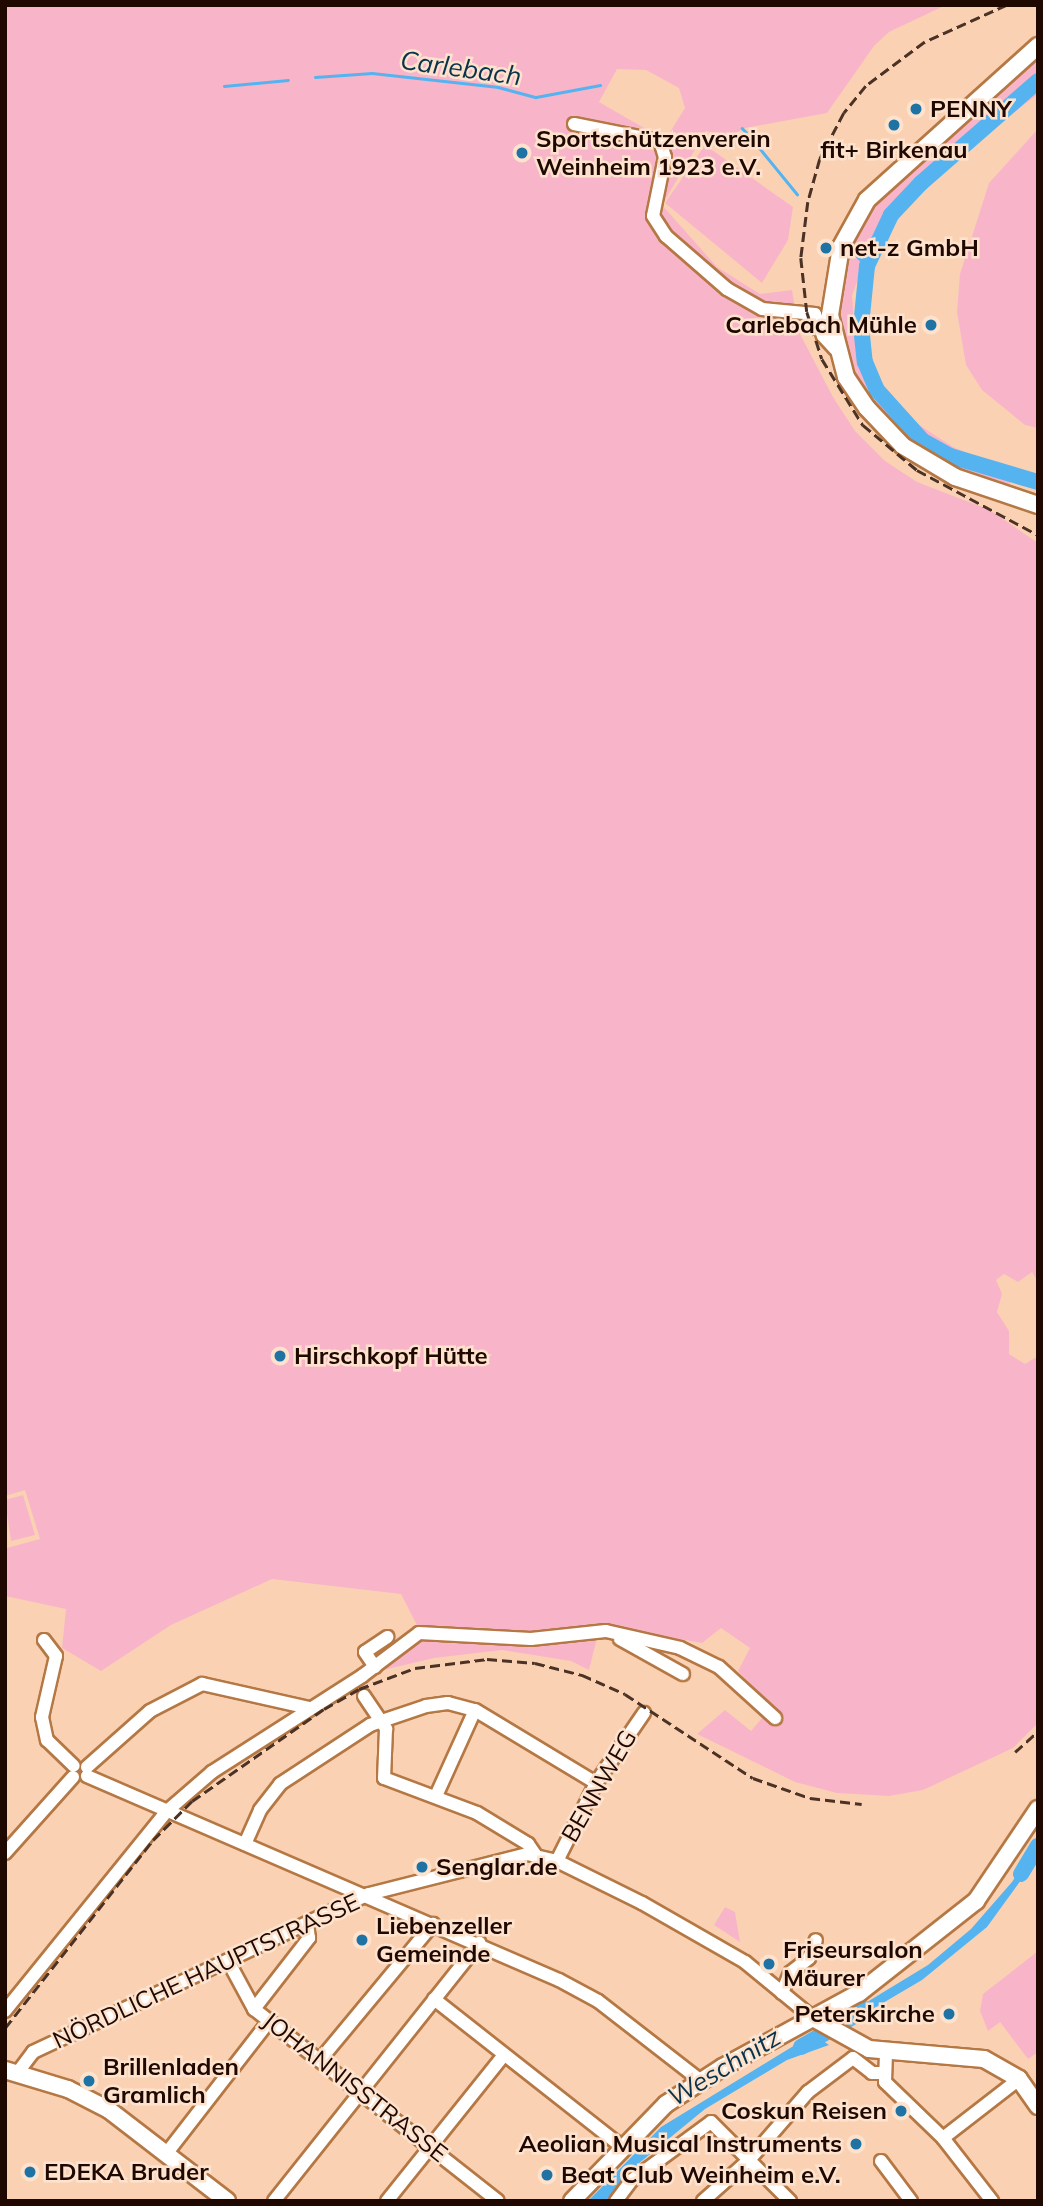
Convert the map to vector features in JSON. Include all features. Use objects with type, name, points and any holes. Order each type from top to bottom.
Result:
[{"type":"main road","points":[[1038,46],[892,173],[867,200],[841,247],[830,296],[835,349],[852,387],[903,446],[955,477],[1038,505]]},
{"type":"main road","points":[[572,2201],[666,2104],[701,2081],[842,2006],[895,1968],[980,1898],[1038,1809]]},
{"type":"main road","points":[[842,2006],[850,2046]]},
{"type":"main road","points":[[815,2020],[850,2046],[886,2053],[972,2056],[994,2063],[1019,2079],[1038,2106]]},
{"type":"main road","points":[[12,2071],[68,2089],[109,2110],[227,2201]]},
{"type":"street","points":[[574,124],[660,141],[665,157],[653,216],[666,236],[727,289],[762,309],[815,314],[823,335],[835,349]]},
{"type":"street","points":[[5,2011],[167,1811],[212,1772],[375,1667],[419,1633],[531,1639],[606,1631],[680,1648],[719,1667],[775,1718]]},
{"type":"street","points":[[619,1635],[621,1641],[683,1674]]},
{"type":"street","points":[[375,1667],[366,1652],[387,1637]]},
{"type":"street","points":[[44,1640],[57,1656],[42,1717],[47,1740],[80,1771],[167,1811],[479,1943],[598,2001],[701,2081]]},
{"type":"street","points":[[5,1853],[11,1838],[80,1771],[150,1711],[202,1684],[309,1708]]},
{"type":"street","points":[[364,1696],[387,1729],[384,1778],[477,1813],[528,1844],[535,1854],[614,1886],[745,1962],[815,2020]]},
{"type":"street","points":[[245,1844],[260,1810],[281,1784],[381,1720],[437,1704],[475,1710],[596,1783]]},
{"type":"street","points":[[436,1796],[475,1710]]},
{"type":"street","name":"BENNWEG","points":[[557,1861],[596,1783],[644,1713]]},
{"type":"street","name":"NÖRDLICHE HAUPTSTRASSE","points":[[12,2071],[33,2052],[369,1895],[535,1854]]},
{"type":"street","points":[[254,2009],[309,1938],[307,1924]]},
{"type":"street","points":[[320,2060],[433,1924]]},
{"type":"street","points":[[782,1993],[790,1973],[808,1958],[816,1940]]},
{"type":"street","points":[[274,2201],[479,1943]]},
{"type":"street","name":"JOHANNISSTRASSE","points":[[228,1961],[254,2009],[432,2145],[498,2201]]},
{"type":"street","points":[[434,1999],[622,2147]]},
{"type":"street","points":[[166,2154],[269,2021]]},
{"type":"street","points":[[703,2201],[749,2160],[850,2046],[872,2073],[883,2073]]},
{"type":"street","points":[[886,2053],[883,2073],[891,2090],[943,2138],[992,2201]]},
{"type":"street","points":[[387,2201],[504,2054]]},
{"type":"street","points":[[943,2138],[1019,2079]]},
{"type":"street","points":[[615,2201],[632,2179],[711,2122],[790,2201]]},
{"type":"street","points":[[881,2161],[911,2201]]},
{"type":"shaded area","points":[[5,5],[946,5],[889,32],[874,46],[827,113],[745,128],[727,137],[706,131],[662,205],[717,267],[760,294],[792,290],[799,332],[833,397],[855,431],[885,461],[917,482],[990,510],[1038,543],[1038,1282],[1032,1272],[1018,1282],[1004,1274],[996,1280],[1002,1294],[997,1312],[1009,1331],[1009,1354],[1025,1364],[1038,1356],[1038,1723],[1013,1748],[923,1790],[889,1796],[837,1793],[795,1782],[697,1734],[725,1710],[751,1731],[771,1707],[738,1671],[750,1648],[721,1628],[702,1643],[644,1633],[598,1634],[589,1670],[571,1661],[502,1650],[434,1658],[379,1671],[424,1639],[401,1594],[272,1579],[171,1625],[101,1671],[62,1648],[66,1609],[5,1596],[7,1548],[40,1539],[25,1490],[5,1496]],"holes":[[[617,69],[646,70],[679,88],[685,108],[665,140],[599,102]]]},
{"type":"shaded area","points":[[1038,53],[1038,94],[920,185],[866,256],[852,296],[855,331],[879,384],[919,425],[953,447],[1017,473],[1006,489],[936,460],[874,409],[838,341],[836,306],[850,238],[871,204]]},
{"type":"shaded area","points":[[1038,129],[1038,428],[1025,425],[982,390],[966,365],[957,312],[960,274],[989,183]]},
{"type":"shaded area","points":[[705,145],[793,207],[788,240],[762,283],[665,203]]},
{"type":"shaded area","points":[[23,1495],[35,1535],[11,1541],[5,1500]]},
{"type":"shaded area","points":[[725,1907],[735,1912],[740,1942],[714,1925]]},
{"type":"shaded area","points":[[1038,1951],[1038,2052],[1028,2059],[1000,2022],[988,2031],[980,2011],[983,1994]]},
{"type":"water","points":[[1030,1854],[1037,1858],[987,1927],[922,1980],[849,2023],[849,2013],[928,1965],[971,1929],[1012,1882]]},
{"type":"water","points":[[813,2034],[829,2045],[787,2060],[705,2109],[638,2164],[606,2201],[588,2201],[661,2127]]},
{"type":"waterway","name":"Carlebach","points":[[315,77],[372,73],[498,87],[536,97],[600,85]]},
{"type":"waterway","name":"Carlebach","points":[[224,86],[288,80]]},
{"type":"waterway","name":"Weschnitz","points":[[1038,81],[921,183],[891,215],[867,266],[861,326],[865,362],[877,390],[923,441],[950,456],[1038,482]]},
{"type":"waterway","name":"Carlebach","points":[[742,128],[746,132]]},
{"type":"waterway","name":"Carlebach","points":[[753,140],[797,194]]},
{"type":"waterway","name":"Carlebach","points":[[853,252],[867,266]]},
{"type":"waterway","name":"Weschnitz","points":[[1021,1874],[1038,1846]]},
{"type":"waterway","name":"Weschnitz","points":[[801,2047],[866,2009]]},
{"type":"railway","points":[[1007,5],[925,42],[866,86],[844,113],[820,159],[808,202],[801,258],[807,312],[822,359],[863,425],[917,470],[1038,535]]},
{"type":"railway","points":[[5,2028],[153,1840],[192,1801],[324,1709],[359,1689],[415,1668],[487,1659],[535,1663],[582,1675],[625,1694],[753,1778],[810,1798],[862,1804]]},
{"type":"railway","points":[[1015,1752],[1038,1731]]},
{"type":"place","name":"PENNY","points":[[916,109]]},
{"type":"place","name":"fit+ Birkenau","points":[[894,125]]},
{"type":"place","name":"Sportschützenverein Weinheim 1923 e.V.","points":[[522,153]]},
{"type":"place","name":"net-z GmbH","points":[[826,248]]},
{"type":"place","name":"Carlebach Mühle","points":[[931,325]]},
{"type":"place","name":"Hirschkopf Hütte","points":[[280,1356]]},
{"type":"place","name":"Senglar.de","points":[[422,1867]]},
{"type":"place","name":"Liebenzeller Gemeinde","points":[[362,1940]]},
{"type":"place","name":"Friseursalon Mäurer","points":[[769,1964]]},
{"type":"place","name":"Peterskirche","points":[[949,2014]]},
{"type":"place","name":"Brillenladen Gramlich","points":[[89,2081]]},
{"type":"place","name":"Coskun Reisen","points":[[901,2111]]},
{"type":"place","name":"Aeolian Musical Instruments","points":[[856,2144]]},
{"type":"place","name":"EDEKA Bruder","points":[[30,2172]]},
{"type":"place","name":"Beat Club Weinheim e.V.","points":[[547,2175]]}]
